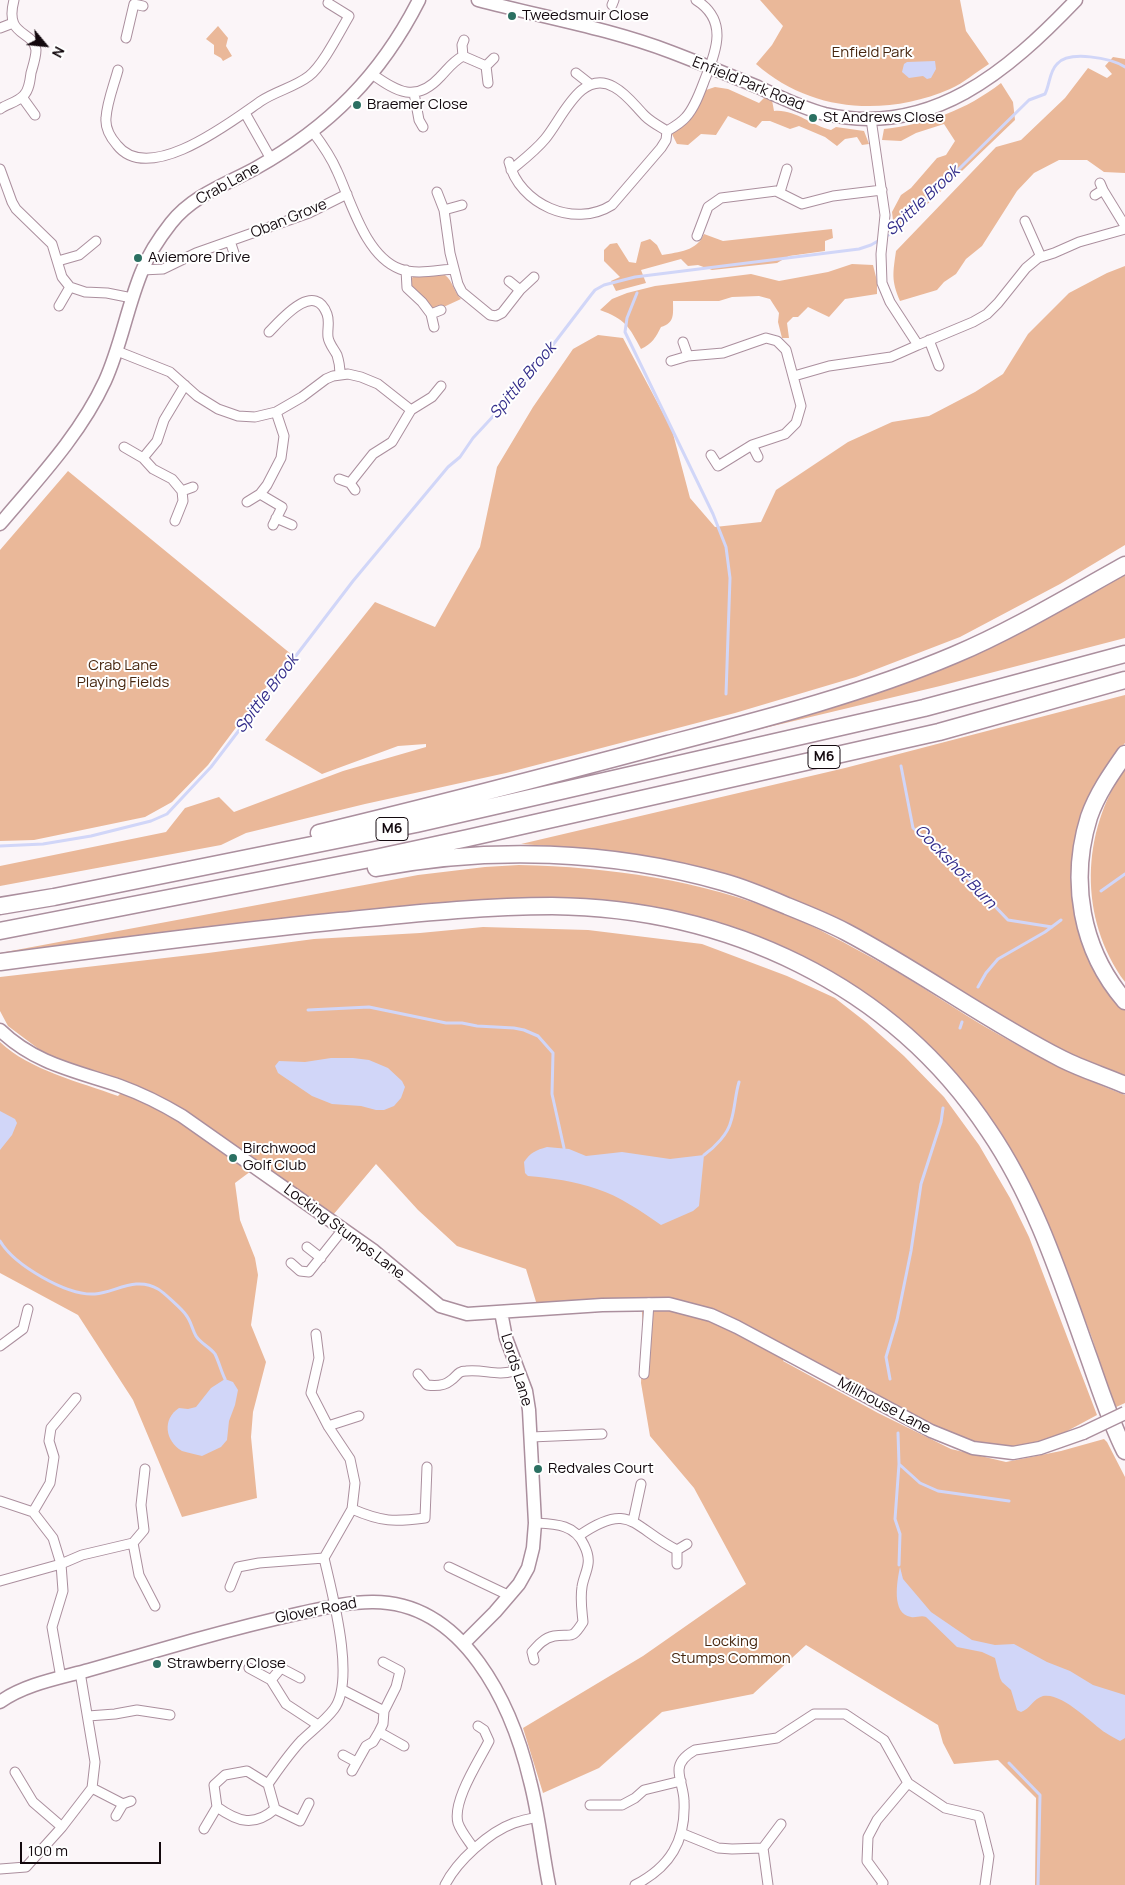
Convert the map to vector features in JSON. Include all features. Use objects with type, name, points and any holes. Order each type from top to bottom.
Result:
[{"type":"highway","points":[[54,897],[466,798],[753,722],[859,691],[955,655],[1041,612],[1125,565]]},
{"type":"highway","name":"M6","points":[[0,906],[54,897],[416,824],[924,708],[1125,654]]},
{"type":"highway","name":"M6","points":[[0,931],[384,856],[929,734],[1125,680]]},
{"type":"highway","points":[[1125,754],[1099,794],[1089,817],[1082,846],[1080,873],[1080,902],[1085,926],[1095,956],[1109,980],[1125,1001]]},
{"type":"highway","points":[[51,922],[452,857],[494,854],[541,854],[629,862],[675,870],[724,882],[844,930],[1033,1043],[1063,1059],[1125,1085]]},
{"type":"highway","points":[[0,962],[314,923],[464,910],[555,906],[636,913],[696,924],[780,953],[814,970],[854,994],[887,1018],[918,1046],[953,1083],[989,1130],[1011,1167],[1037,1219],[1107,1410],[1125,1451]]},
{"type":"street","points":[[0,109],[22,97],[28,89],[36,50],[31,41],[18,31],[13,24],[14,0]]},
{"type":"street","name":"Crab Lane","points":[[0,524],[61,450],[84,418],[105,381],[117,351],[142,270],[158,241],[173,221],[192,203],[214,189],[271,159],[313,132],[340,109],[372,74],[398,39],[419,0]]},
{"type":"street","name":"Enfield Park Road","points":[[478,0],[600,30],[659,48],[825,114],[871,119],[916,113],[948,102],[966,92],[1021,53],[1076,0]]},
{"type":"street","points":[[667,131],[681,122],[690,111],[710,67],[717,42],[716,27],[710,12],[696,0]]},
{"type":"street","points":[[118,70],[105,119],[110,136],[120,149],[130,156],[144,159],[182,150],[200,142],[279,90],[304,80],[315,69],[349,16],[328,3]]},
{"type":"street","points":[[126,38],[137,4]]},
{"type":"street","points":[[0,28],[13,24]]},
{"type":"street","points":[[463,56],[462,45],[464,40]]},
{"type":"street","points":[[372,74],[398,90],[414,93],[430,87],[442,76],[449,66],[463,56]]},
{"type":"street","points":[[463,56],[486,66]]},
{"type":"street","points":[[486,66],[494,58]]},
{"type":"street","points":[[486,66],[488,83]]},
{"type":"street","points":[[576,73],[590,84]]},
{"type":"street","points":[[601,82],[617,88],[648,118],[667,131],[666,140],[661,148],[630,182],[616,201],[607,208],[594,212],[569,215],[552,210],[522,187],[514,178],[510,166],[538,148],[574,99],[590,84],[601,82]]},
{"type":"street","points":[[414,93],[419,120],[423,127]]},
{"type":"street","points":[[22,97],[35,115]]},
{"type":"street","points":[[245,113],[271,159]]},
{"type":"street","points":[[871,119],[885,216],[881,273],[885,292],[918,345]]},
{"type":"street","name":"Oban Grove","points":[[313,132],[333,163],[361,228],[376,249],[390,263],[406,270]]},
{"type":"street","points":[[0,169],[16,209],[52,244],[62,277],[70,287],[85,292],[107,293],[132,298]]},
{"type":"street","points":[[780,192],[787,169]]},
{"type":"street","points":[[794,376],[829,366],[891,357],[974,322],[998,303],[1026,268],[1041,257],[1079,242],[1125,228],[1099,189]]},
{"type":"street","points":[[697,236],[708,207],[716,201],[727,197],[772,191],[780,192],[796,203],[802,204],[833,196],[882,190]]},
{"type":"street","points":[[437,192],[444,210],[454,269],[462,292],[493,316],[502,313],[520,290],[534,277]]},
{"type":"street","name":"Oban Grove","points":[[142,270],[164,269],[196,253],[310,213],[346,194]]},
{"type":"street","points":[[444,210],[462,205]]},
{"type":"street","points":[[1025,221],[1041,257]]},
{"type":"street","points":[[58,261],[80,255],[96,241]]},
{"type":"street","points":[[230,241],[235,256]]},
{"type":"street","points":[[434,327],[427,307],[407,288],[406,270],[454,269]]},
{"type":"street","points":[[509,281],[520,290]]},
{"type":"street","points":[[59,306],[70,287]]},
{"type":"street","points":[[269,331],[301,302],[311,301],[321,305],[328,316],[328,338],[337,356],[340,374]]},
{"type":"street","points":[[431,314],[441,310]]},
{"type":"street","points":[[671,361],[688,356],[716,354],[770,338],[784,347],[794,376],[801,406],[796,423],[785,434],[752,445],[718,466],[711,455]]},
{"type":"street","points":[[929,340],[939,366]]},
{"type":"street","points":[[682,342],[688,356]]},
{"type":"street","points":[[117,351],[170,372],[209,403],[238,416],[255,417],[276,412],[302,397],[326,379],[340,374],[354,374],[378,384],[411,410]]},
{"type":"street","points":[[144,458],[157,441],[164,420],[185,385]]},
{"type":"street","points":[[339,479],[352,486],[373,454],[392,442],[411,410],[432,398],[441,386]]},
{"type":"street","points":[[248,502],[260,494],[273,476],[283,449],[284,436],[276,412]]},
{"type":"street","points":[[752,445],[758,457]]},
{"type":"street","points":[[124,447],[144,458],[153,469],[172,479],[182,490],[183,501],[175,521]]},
{"type":"street","points":[[182,490],[193,486]]},
{"type":"street","points":[[260,494],[282,507],[275,521],[292,525]]},
{"type":"street","name":"Locking Stumps Lane","points":[[0,1030],[21,1048],[40,1059],[137,1093],[182,1116],[344,1228],[440,1306],[467,1314],[649,1303]]},
{"type":"street","points":[[290,1263],[300,1270],[309,1272],[344,1228]]},
{"type":"street","points":[[307,1247],[321,1258]]},
{"type":"street","points":[[644,1374],[649,1303]]},
{"type":"street","name":"Millhouse Lane","points":[[649,1303],[669,1304],[711,1315],[930,1431],[973,1448],[1013,1453],[1040,1448],[1084,1433],[1125,1413]]},
{"type":"street","points":[[0,1346],[22,1329],[28,1309]]},
{"type":"street","name":"Lords Lane","points":[[464,1643],[520,1584],[528,1568],[533,1548],[534,1522],[530,1410],[526,1391],[506,1338],[501,1312]]},
{"type":"street","points":[[268,1784],[288,1757],[334,1709],[342,1690],[343,1661],[324,1558],[352,1510],[355,1483],[350,1459],[328,1426],[311,1393],[319,1358],[316,1334]]},
{"type":"street","points":[[418,1374],[427,1385],[436,1386],[450,1381],[457,1373],[467,1370],[502,1374],[518,1370]]},
{"type":"street","points":[[33,1512],[50,1483],[54,1457],[49,1441],[51,1428],[76,1398]]},
{"type":"street","points":[[328,1426],[359,1416]]},
{"type":"street","points":[[531,1437],[602,1434]]},
{"type":"street","points":[[352,1510],[375,1519],[395,1522],[425,1518],[427,1467]]},
{"type":"street","points":[[0,1581],[61,1564],[82,1555],[133,1542],[144,1530],[141,1504],[145,1469]]},
{"type":"street","points":[[633,1521],[641,1484]]},
{"type":"street","points":[[0,1501],[33,1512],[53,1538],[61,1564],[63,1591],[52,1627],[61,1678]]},
{"type":"street","points":[[580,1536],[597,1524],[609,1519],[621,1518],[633,1521],[662,1543],[677,1550]]},
{"type":"street","points":[[534,1522],[569,1528],[580,1536],[587,1550],[588,1563],[582,1587],[581,1606],[583,1622],[577,1632],[569,1637],[554,1636],[543,1640],[532,1652],[534,1660]]},
{"type":"street","points":[[133,1542],[139,1575],[155,1606]]},
{"type":"street","points":[[677,1550],[687,1544]]},
{"type":"street","points":[[677,1550],[677,1564]]},
{"type":"street","points":[[230,1587],[238,1568],[259,1563],[324,1558]]},
{"type":"street","points":[[449,1568],[510,1596]]},
{"type":"street","name":"Glover Road","points":[[0,1702],[23,1690],[80,1672],[231,1630],[334,1606],[374,1602],[396,1605],[415,1611],[434,1620],[464,1643],[490,1679],[508,1716],[530,1780],[549,1885]]},
{"type":"street","points":[[352,1771],[366,1746],[373,1742],[379,1732],[383,1724],[384,1711],[396,1687],[400,1671],[383,1662]]},
{"type":"street","points":[[249,1668],[271,1680],[286,1704],[318,1724]]},
{"type":"street","points":[[271,1680],[281,1668],[300,1678]]},
{"type":"street","points":[[0,1869],[26,1867],[62,1827],[92,1788],[95,1762],[80,1672]]},
{"type":"street","points":[[342,1690],[384,1711]]},
{"type":"street","points":[[88,1716],[137,1710],[170,1715]]},
{"type":"street","points":[[635,1885],[648,1878],[669,1860],[676,1848],[681,1833],[684,1800],[679,1770],[681,1762],[686,1755],[695,1750],[776,1738],[814,1714],[845,1714],[884,1740],[908,1783],[945,1808],[979,1816],[989,1856],[985,1885]]},
{"type":"street","points":[[474,1849],[460,1827],[458,1815],[463,1792],[493,1742],[484,1730],[478,1726]]},
{"type":"street","points":[[379,1732],[404,1746]]},
{"type":"street","points":[[343,1755],[356,1762]]},
{"type":"street","points":[[204,1828],[217,1807],[214,1785],[225,1775],[247,1771],[268,1784],[275,1809],[300,1821],[309,1803]]},
{"type":"street","points":[[15,1772],[33,1802],[62,1827]]},
{"type":"street","points":[[590,1805],[622,1805],[636,1798],[644,1790],[681,1781]]},
{"type":"street","points":[[882,1885],[883,1883],[867,1861],[868,1838],[877,1820],[908,1783]]},
{"type":"street","points":[[92,1788],[127,1803],[116,1816]]},
{"type":"street","points":[[217,1807],[232,1818],[245,1822],[265,1817],[275,1809]]},
{"type":"street","points":[[445,1885],[459,1864],[474,1849],[500,1830],[514,1823],[537,1817]]},
{"type":"street","points":[[768,1885],[763,1848],[781,1824]]},
{"type":"street","points":[[681,1833],[718,1848],[763,1848]]},
{"type":"green space","name":"Enfield Park","points":[[760,0],[960,0],[966,31],[989,64],[950,89],[900,104],[849,105],[824,100],[800,92],[777,80],[756,64],[772,45],[783,26]]},
{"type":"green space","points":[[218,26],[228,38],[226,46],[232,56],[223,61],[214,54],[214,45],[206,39]]},
{"type":"green space","points":[[1113,57],[1125,59],[1125,173],[1104,172],[1087,160],[1059,160],[1034,173],[1017,191],[982,246],[966,259],[956,274],[944,282],[937,290],[900,301],[895,287],[894,276],[896,251],[996,147],[1021,140],[1065,98],[1088,68],[1107,78],[1112,74],[1105,66]]},
{"type":"green space","points":[[1001,83],[1013,102],[1015,120],[913,218],[894,229],[892,212],[901,195],[911,188],[937,158],[946,155],[955,141],[944,124],[916,133],[901,141],[882,140],[884,129],[916,124],[946,114],[974,101]]},
{"type":"green space","points":[[715,87],[728,89],[759,103],[766,96],[772,100],[774,111],[796,115],[824,128],[831,130],[836,127],[864,131],[869,144],[862,145],[857,137],[845,139],[837,146],[825,137],[799,126],[790,129],[770,121],[762,121],[756,128],[728,116],[716,135],[701,134],[688,145],[677,144],[672,134],[676,127],[697,107],[706,90]]},
{"type":"green space","points":[[832,229],[833,238],[825,241],[825,251],[789,256],[777,263],[712,270],[698,265],[688,266],[681,259],[641,270],[646,283],[616,291],[611,281],[620,277],[604,261],[604,250],[610,244],[617,243],[629,262],[636,263],[641,242],[650,239],[657,245],[662,255],[687,250],[697,244],[704,234],[723,241]]},
{"type":"green space","points":[[852,264],[873,265],[877,281],[877,294],[845,299],[829,317],[808,307],[798,317],[793,317],[787,323],[789,338],[782,338],[778,322],[779,313],[770,299],[759,296],[732,297],[719,301],[673,301],[673,314],[669,323],[661,327],[653,340],[641,349],[633,334],[621,320],[600,310],[612,299],[655,286],[751,274],[779,281],[828,272]]},
{"type":"green space","points":[[1125,266],[1125,545],[1060,584],[960,637],[856,677],[735,713],[506,773],[246,833],[221,845],[0,886],[0,866],[166,832],[185,808],[219,797],[234,812],[343,771],[426,747],[426,744],[398,746],[322,774],[265,740],[375,602],[435,627],[480,547],[497,467],[533,407],[573,349],[598,335],[623,338],[672,430],[690,498],[715,527],[761,522],[776,490],[848,442],[892,422],[929,416],[975,392],[1003,374],[1028,334],[1069,293],[1107,273]]},
{"type":"green space","points":[[445,275],[461,299],[437,310],[411,288],[410,280],[413,277]]},
{"type":"green space","name":"Crab Lane Playing Fields","points":[[68,471],[291,654],[208,765],[172,802],[145,817],[34,840],[0,841],[0,550]]},
{"type":"green space","points":[[1125,572],[1125,638],[940,686],[727,737],[852,698]]},
{"type":"green space","points":[[1125,695],[1125,743],[1111,760],[1075,873],[1117,1000],[1125,1009],[1125,1081],[1048,1045],[874,940],[621,853],[521,844],[845,768]]},
{"type":"green space","points":[[1125,768],[1125,982],[1110,957],[1099,931],[1093,903],[1091,875],[1093,847],[1100,819],[1110,793]]},
{"type":"green space","points":[[519,865],[621,872],[687,884],[753,902],[785,914],[808,924],[891,969],[1027,1050],[1125,1095],[1125,1403],[1114,1408],[1092,1338],[1053,1238],[989,1115],[953,1072],[820,968],[584,903],[0,955],[0,953],[418,875]]},
{"type":"green space","name":"Birchwood Golf Club","points":[[483,927],[588,930],[702,944],[787,976],[835,998],[867,1023],[904,1056],[944,1097],[979,1145],[1010,1198],[1029,1237],[1097,1415],[1058,1436],[1013,1449],[966,1442],[905,1412],[787,1349],[783,1361],[878,1413],[951,1449],[1006,1462],[1061,1451],[1104,1439],[1107,1442],[1125,1477],[1125,1885],[1035,1885],[1036,1798],[998,1760],[954,1764],[943,1743],[938,1725],[806,1645],[753,1694],[662,1712],[599,1768],[543,1793],[523,1728],[643,1656],[746,1584],[694,1488],[650,1436],[641,1383],[643,1327],[641,1299],[537,1305],[526,1269],[457,1246],[418,1210],[376,1164],[333,1215],[259,1165],[235,1183],[240,1220],[255,1258],[258,1275],[251,1325],[266,1362],[253,1412],[251,1437],[257,1498],[182,1517],[133,1400],[78,1315],[0,1273],[0,1042],[12,1052],[40,1068],[118,1096],[128,1085],[73,1066],[44,1053],[8,1026],[0,1011],[0,977],[314,939],[420,933]]},
{"type":"water","points":[[935,61],[936,69],[931,78],[927,79],[923,76],[909,78],[902,72],[904,64],[907,62]]},
{"type":"water","points":[[331,1058],[369,1060],[388,1068],[402,1081],[405,1087],[401,1098],[394,1106],[384,1110],[332,1104],[312,1096],[278,1073],[275,1066],[279,1061],[305,1062]]},
{"type":"water","points":[[0,1111],[15,1119],[17,1123],[12,1135],[0,1150]]},
{"type":"water","points":[[547,1147],[569,1149],[586,1156],[622,1152],[670,1159],[704,1155],[699,1206],[693,1211],[661,1225],[630,1204],[589,1186],[528,1176],[525,1173],[524,1162],[534,1152]]},
{"type":"water","points":[[225,1379],[233,1382],[238,1390],[229,1421],[227,1440],[221,1447],[202,1456],[182,1451],[176,1447],[169,1436],[168,1424],[170,1418],[179,1408],[188,1409],[196,1407],[211,1388]]},
{"type":"water","points":[[900,1567],[903,1579],[931,1612],[972,1640],[995,1645],[1014,1644],[1047,1662],[1070,1671],[1093,1685],[1125,1695],[1125,1738],[1120,1741],[1111,1736],[1067,1703],[1051,1696],[1040,1697],[1021,1712],[1017,1710],[1011,1690],[1000,1678],[995,1658],[982,1652],[957,1647],[926,1617],[911,1617],[905,1615],[900,1610],[897,1596]]},
{"type":"waterway","name":"Spittle Brook","points":[[0,846],[43,844],[91,836],[151,821],[167,814],[211,767],[353,581],[448,467],[460,457],[473,438],[523,384],[595,290],[604,285],[635,277],[859,249],[871,245],[897,230],[1029,100],[1045,94],[1052,71],[1057,64],[1071,57],[1080,56],[1100,58],[1125,67]]},
{"type":"waterway","points":[[637,293],[627,318],[625,332],[713,514],[726,547],[730,578],[726,694]]},
{"type":"waterway","name":"Cockshot Burn","points":[[901,766],[913,828],[961,871],[1008,920],[1052,927]]},
{"type":"waterway","name":"Cockshot Burn","points":[[1101,891],[1125,874]]},
{"type":"waterway","points":[[978,987],[986,973],[998,959],[1045,932],[1061,920]]},
{"type":"waterway","points":[[308,1010],[369,1007],[446,1023],[514,1028],[538,1036],[553,1053],[552,1094],[564,1148]]},
{"type":"waterway","points":[[960,1028],[962,1022]]},
{"type":"waterway","points":[[704,1155],[727,1131],[739,1082]]},
{"type":"waterway","points":[[890,1379],[886,1357],[897,1320],[911,1251],[921,1184],[941,1122],[943,1108]]},
{"type":"waterway","points":[[0,1241],[17,1260],[29,1269],[70,1290],[95,1294],[134,1284],[150,1285],[158,1289],[186,1315],[198,1338],[215,1354],[225,1379]]},
{"type":"waterway","points":[[898,1433],[899,1464],[895,1519],[900,1534],[899,1565]]},
{"type":"waterway","points":[[899,1464],[920,1483],[938,1491],[1009,1501]]},
{"type":"waterway","points":[[1009,1763],[1040,1795],[1038,1885]]},
{"type":"place","name":"Tweedsmuir Close","points":[[512,16]]},
{"type":"place","name":"Braemer Close","points":[[357,105]]},
{"type":"place","name":"St Andrews Close","points":[[813,118]]},
{"type":"place","name":"Aviemore Drive","points":[[138,258]]},
{"type":"place","name":"Birchwood Golf Club","points":[[233,1158]]},
{"type":"place","name":"Redvales Court","points":[[538,1469]]},
{"type":"place","name":"Strawberry Close","points":[[157,1664]]},
{"type":"park label","name":"Locking Stumps Common","points":[[731,1650]]}]
